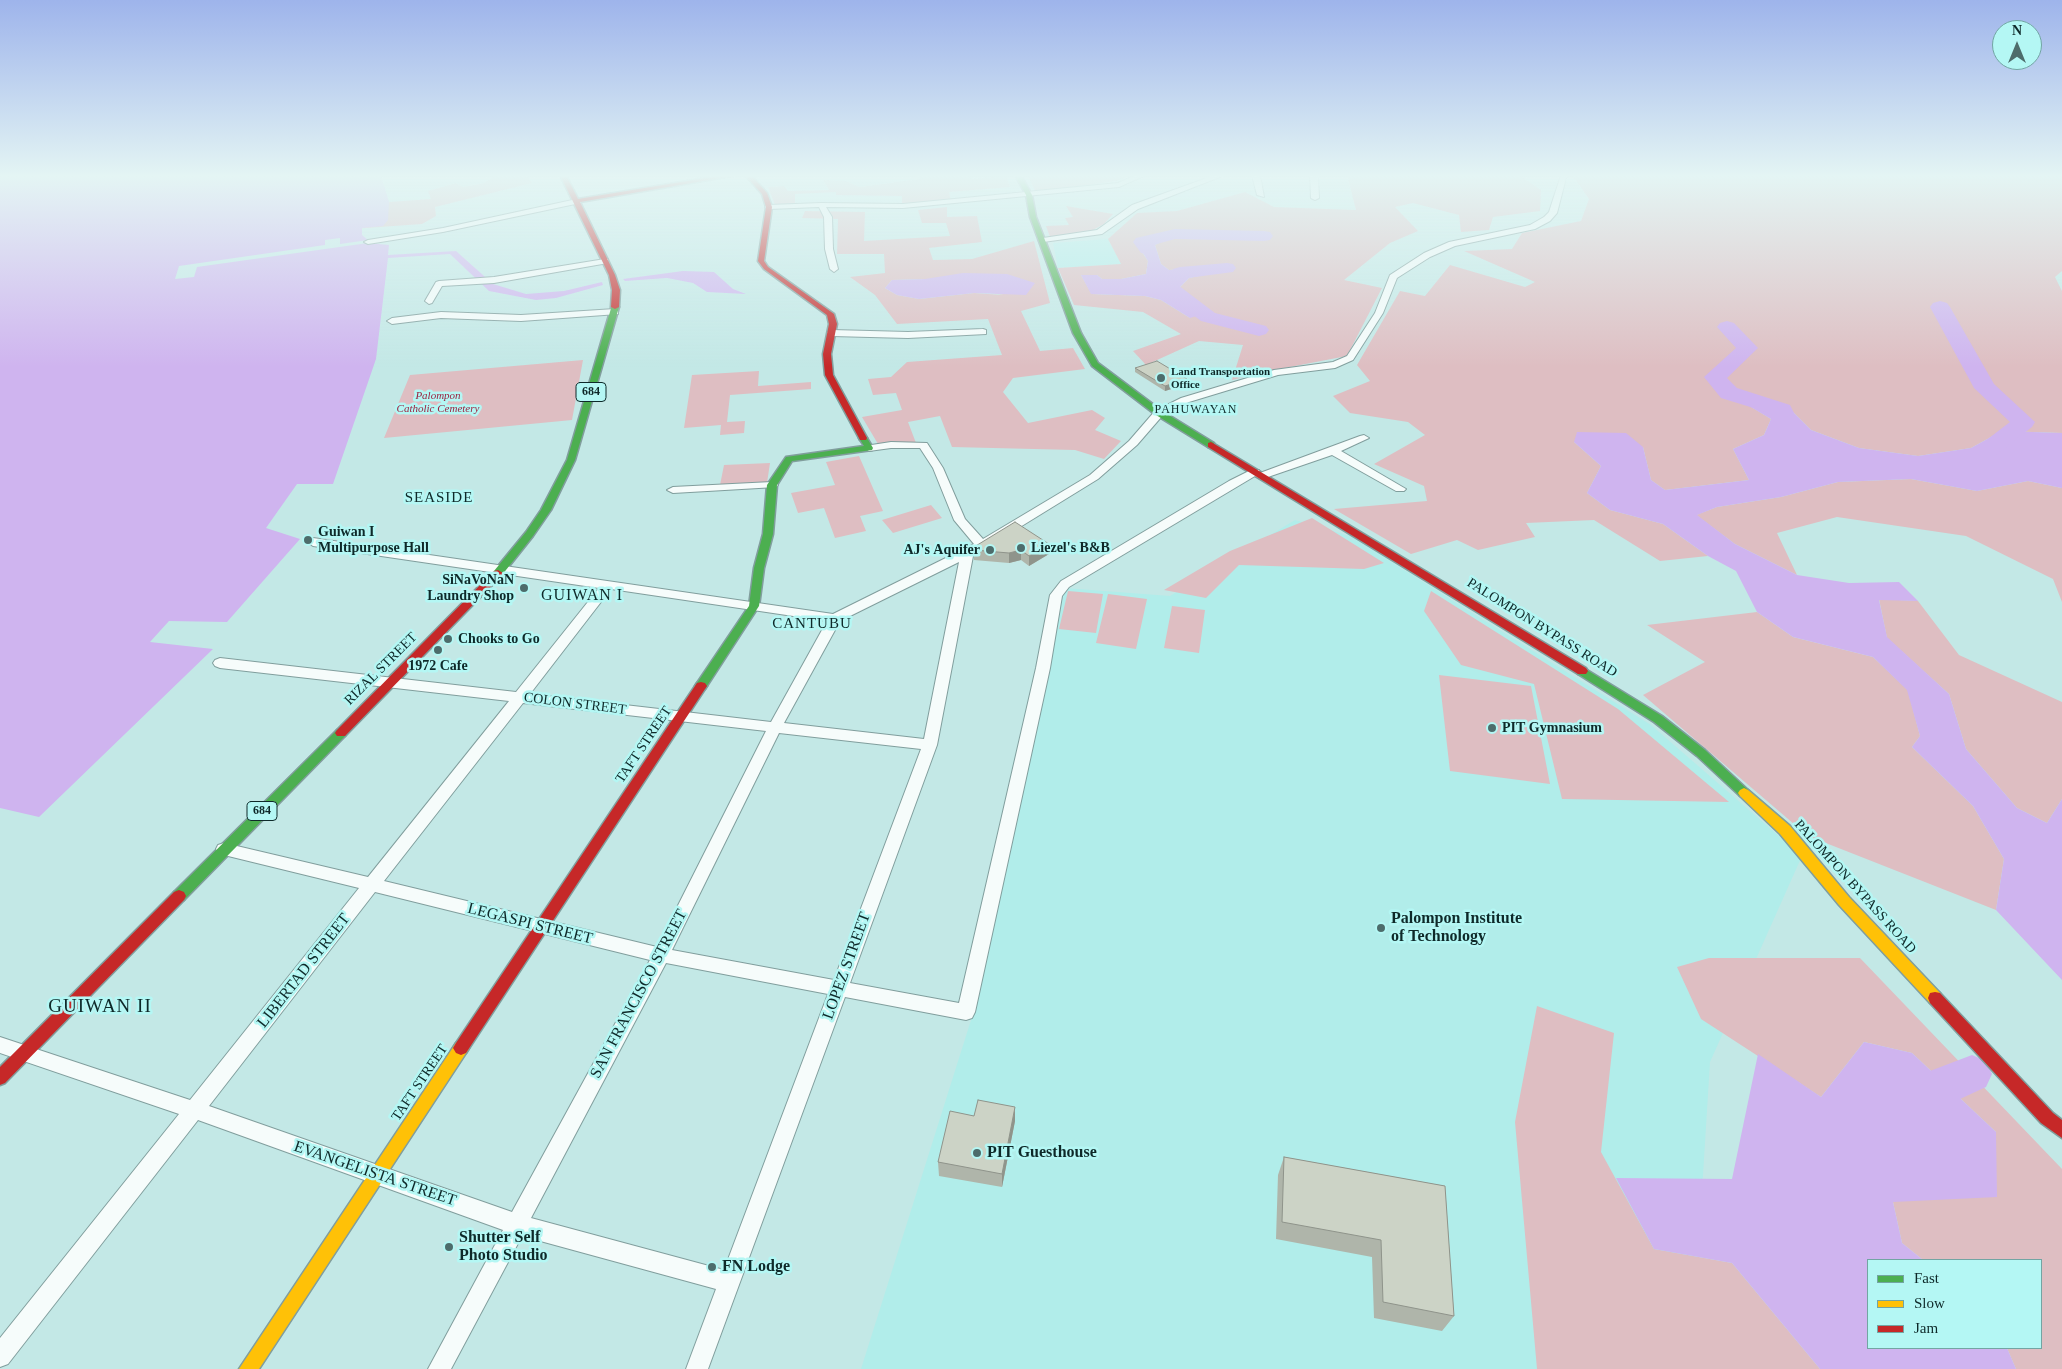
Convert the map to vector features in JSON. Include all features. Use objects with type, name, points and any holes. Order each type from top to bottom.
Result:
[{"type":"main road","name":"RIZAL STREET","points":[[0,1078],[501,570],[530,534],[546,510],[571,460],[615,312],[616,290],[612,275],[595,239]]},
{"type":"main road","points":[[764,239],[761,261],[766,268],[830,314],[832,333],[827,354],[829,375],[869,448]]},
{"type":"main road","name":"PALOMPON BYPASS ROAD","points":[[1044,240],[1077,333],[1095,364],[1159,413],[1611,688],[1658,719],[1701,753],[1785,830],[1851,908],[2047,1118],[2062,1130]]},
{"type":"main road","name":"TAFT STREET","points":[[248,1369],[754,606],[759,568],[768,534],[772,485],[789,459],[869,448]]},
{"type":"street","points":[[368,242],[387,239]]},
{"type":"street","points":[[829,239],[834,269]]},
{"type":"street","points":[[1044,240],[1052,239]]},
{"type":"street","points":[[313,542],[835,618],[974,550],[1094,477],[1133,443],[1159,413],[1185,400],[1277,372],[1336,364],[1350,358],[1379,313],[1393,277],[1427,255],[1452,244],[1473,239]]},
{"type":"street","points":[[429,301],[439,284],[494,280],[605,260]]},
{"type":"street","points":[[392,321],[441,315],[521,318],[615,312]]},
{"type":"street","points":[[832,333],[908,335],[983,332]]},
{"type":"street","points":[[1258,474],[1333,451],[1364,438]]},
{"type":"street","points":[[869,448],[891,445],[923,445],[938,468],[974,550]]},
{"type":"street","points":[[1333,451],[1400,489]]},
{"type":"street","name":"LEGASPI STREET","points":[[224,849],[660,955],[838,990],[966,1012],[1043,668],[1056,596],[1064,584],[1234,483],[1258,474]]},
{"type":"street","points":[[673,490],[772,485]]},
{"type":"street","name":"LOPEZ STREET","points":[[697,1369],[930,745],[974,550]]},
{"type":"street","name":"LIBERTAD STREET","points":[[0,1356],[608,585]]},
{"type":"street","name":"SAN FRANCISCO STREET","points":[[439,1369],[660,955],[775,727],[835,618]]},
{"type":"street","name":"COLON STREET","points":[[220,663],[930,745]]},
{"type":"street","name":"EVANGELISTA STREET","points":[[0,1045],[194,1110],[516,1224],[730,1282]]},
{"type":"shaded area","points":[[0,239],[367,239],[369,243],[389,245],[388,255],[456,251],[493,284],[526,294],[564,291],[602,282],[603,285],[556,298],[536,300],[489,291],[450,254],[388,258],[376,359],[333,484],[297,484],[266,528],[300,539],[227,622],[169,621],[150,642],[213,649],[39,817],[0,808]]},
{"type":"shaded area","points":[[1108,239],[1122,264],[1058,268],[1053,243]]},
{"type":"shaded area","points":[[1146,239],[1168,239],[1155,245],[1161,264],[1169,270],[1220,267],[1223,271],[1189,278],[1179,288],[1209,312],[1190,318],[1161,300],[1145,296],[1091,294],[1081,275],[1097,275],[1102,279],[1121,279],[1146,274],[1148,261],[1136,242]]},
{"type":"shaded area","points":[[683,271],[714,272],[733,289],[746,294],[707,292],[693,283],[667,278],[625,281],[623,279]]},
{"type":"shaded area","points":[[963,273],[1007,274],[1035,283],[1026,295],[974,293],[919,299],[897,295],[885,288],[892,280],[925,279]]},
{"type":"shaded area","points":[[1760,396],[1788,407],[1811,430],[1859,448],[1918,456],[1971,448],[2002,431],[2062,433],[2062,488],[2028,481],[1977,491],[1911,479],[1838,482],[1781,497],[1717,507],[1697,515],[1735,544],[1797,575],[1849,583],[1899,582],[1918,601],[1879,600],[1887,637],[1949,694],[1966,749],[2017,808],[2047,823],[2062,799],[2062,980],[1996,910],[2004,859],[1973,806],[1912,747],[1920,736],[1907,690],[1873,657],[1793,637],[1757,612],[1736,571],[1708,556],[1663,524],[1610,510],[1587,493],[1601,466],[1574,442],[1577,432],[1626,433],[1643,447],[1651,480],[1665,490],[1749,480],[1733,449],[1764,435],[1771,419],[1739,400]]},
{"type":"shaded area","name":"Palompon Institute of Technology","points":[[1295,520],[1350,536],[1651,725],[1802,856],[1710,1062],[1691,1369],[861,1369],[977,1001],[1065,588],[1170,596]]},
{"type":"shaded area","points":[[1864,1042],[1912,1053],[1996,1132],[1997,1197],[1893,1202],[1902,1243],[1922,1259],[1867,1259],[1867,1349],[2007,1349],[2016,1369],[1820,1369],[1732,1263],[1654,1249],[1616,1178],[1732,1179],[1758,1054],[1821,1097]]},
{"type":"green space","points":[[837,239],[864,239],[864,241],[981,239],[982,242],[929,248],[933,260],[972,259],[1034,241],[1050,303],[1021,311],[1040,351],[1073,348],[1085,369],[1013,378],[1003,392],[1028,423],[1092,410],[1105,418],[1095,430],[1121,441],[1104,459],[1075,450],[952,447],[940,416],[908,422],[916,443],[878,444],[862,417],[902,410],[896,393],[873,395],[868,379],[891,377],[907,362],[1002,355],[988,319],[897,324],[875,295],[850,277],[885,273],[884,254],[837,254]],"holes":[[[925,279],[1003,295],[974,293],[919,299],[897,295],[885,288],[892,280]]]},
{"type":"green space","points":[[1108,239],[1159,239],[1136,243],[1148,261],[1146,274],[1121,279],[1102,279],[1097,275],[1081,275],[1092,294],[1145,296],[1161,300],[1190,318],[1179,288],[1189,278],[1222,271],[1220,267],[1169,270],[1161,264],[1155,245],[1167,239],[1400,239],[1390,243],[1344,280],[1382,288],[1347,356],[1232,380],[1243,345],[1199,341],[1146,365],[1133,351],[1181,334],[1143,312],[1074,305],[1058,268],[1121,264]]},
{"type":"green space","points":[[1518,239],[2062,239],[2062,271],[2055,277],[2062,291],[2062,433],[2002,431],[1971,448],[1918,456],[1859,448],[1811,430],[1788,407],[1760,396],[1740,400],[1771,419],[1764,435],[1733,449],[1749,480],[1665,490],[1651,480],[1643,447],[1574,442],[1601,466],[1587,493],[1610,510],[1663,524],[1708,556],[1660,561],[1594,520],[1526,523],[1535,537],[1478,550],[1457,540],[1411,554],[1334,509],[1427,501],[1424,486],[1374,464],[1425,435],[1408,422],[1350,413],[1333,396],[1370,381],[1357,365],[1400,291],[1425,296],[1450,265],[1525,287],[1535,282],[1464,251],[1512,249]]},
{"type":"green space","name":"Palompon Catholic Cemetery","points":[[583,360],[572,420],[384,438],[410,375]]},
{"type":"green space","points":[[759,371],[758,386],[811,382],[811,389],[730,395],[727,422],[745,421],[744,433],[720,435],[721,425],[684,428],[692,375]]},
{"type":"green space","points":[[859,456],[883,511],[860,516],[866,531],[835,538],[824,508],[798,513],[791,493],[835,485],[826,462]]},
{"type":"green space","points":[[770,463],[767,483],[720,485],[724,465]]},
{"type":"green space","points":[[1911,479],[1977,491],[2028,481],[2062,488],[2062,602],[2053,579],[1966,536],[1837,517],[1777,533],[1797,575],[1735,544],[1696,515],[1717,507],[1781,497],[1838,482]]},
{"type":"green space","points":[[931,505],[942,518],[893,533],[882,520]]},
{"type":"green space","points":[[1312,518],[1384,563],[1364,569],[1239,565],[1206,598],[1164,590],[1230,551]]},
{"type":"green space","points":[[1068,591],[1103,594],[1096,633],[1059,629]]},
{"type":"green space","points":[[1431,591],[1618,709],[1729,802],[1562,799],[1534,684],[1461,665],[1424,611]]},
{"type":"green space","points":[[1108,594],[1147,599],[1136,649],[1096,643]]},
{"type":"green space","points":[[1879,599],[1918,601],[1959,655],[2062,702],[2062,799],[2047,823],[2017,808],[1966,749],[1949,694],[1887,638]]},
{"type":"green space","points":[[1172,606],[1205,610],[1199,653],[1164,648]]},
{"type":"green space","points":[[1757,612],[1793,637],[1873,657],[1908,690],[1920,736],[1912,747],[1973,806],[2004,859],[1996,910],[1808,836],[1643,695],[1705,662],[1647,625]]},
{"type":"green space","name":"PIT Gymnasium","points":[[1439,675],[1531,686],[1550,784],[1450,771]]},
{"type":"green space","points":[[1709,958],[1860,958],[2062,1169],[2062,1369],[2016,1369],[2007,1349],[2042,1349],[2042,1259],[1922,1259],[1902,1243],[1893,1202],[1996,1132],[1912,1053],[1864,1042],[1821,1097],[1701,1019],[1677,967]]},
{"type":"green space","points":[[1537,1006],[1614,1033],[1601,1152],[1654,1249],[1732,1263],[1820,1369],[1537,1369],[1515,1122]]},
{"type":"pier","points":[[340,239],[340,244],[368,240],[368,243],[197,267],[194,277],[175,279],[179,266],[325,245],[325,240]]},
{"type":"building","name":"Land Transportation Office","points":[[1157,361],[1187,379],[1165,386],[1135,368]]},
{"type":"building","points":[[1015,522],[1049,544],[1029,556],[1021,550],[1009,553],[974,550],[974,547]]},
{"type":"building","name":"PIT Guesthouse","points":[[978,1100],[1015,1107],[1002,1174],[938,1162],[950,1111],[974,1116]]},
{"type":"building","points":[[1284,1157],[1445,1186],[1454,1316],[1383,1302],[1381,1240],[1282,1222]]},
{"type":"waterway","points":[[1147,249],[1142,242],[1155,239]]},
{"type":"waterway","points":[[1180,273],[1227,268]]},
{"type":"waterway","points":[[1171,289],[1208,317],[1259,330]]},
{"type":"waterway","points":[[1940,307],[1985,388],[2024,422],[1984,453]]},
{"type":"waterway","points":[[1727,327],[1748,348],[1715,377],[1729,393],[1782,410],[1783,413]]},
{"type":"waterway","points":[[1918,1114],[1945,1085],[1972,1074]]},
{"type":"traffic: fast","points":[[1041,239],[1077,333],[1095,364],[1159,413],[1211,445]]},
{"type":"traffic: fast","points":[[498,573],[530,534],[546,510],[571,460],[615,307]]},
{"type":"traffic: fast","points":[[701,686],[754,606],[759,568],[768,534],[772,485],[789,459],[869,448],[863,438]]},
{"type":"traffic: fast","points":[[1582,671],[1658,719],[1701,753],[1744,793]]},
{"type":"traffic: fast","points":[[179,896],[341,733]]},
{"type":"traffic: slow","points":[[1744,793],[1785,830],[1844,901],[1935,998]]},
{"type":"traffic: slow","points":[[248,1369],[461,1048]]},
{"type":"traffic: jam","points":[[594,239],[612,275],[616,290],[615,307]]},
{"type":"traffic: jam","points":[[764,239],[761,261],[766,268],[830,314],[833,324],[827,354],[829,375],[863,438]]},
{"type":"traffic: jam","points":[[1211,445],[1582,671]]},
{"type":"traffic: jam","points":[[341,733],[498,573]]},
{"type":"traffic: jam","points":[[461,1048],[701,686]]},
{"type":"traffic: jam","points":[[0,1078],[179,896]]},
{"type":"traffic: jam","points":[[1935,998],[2047,1118],[2062,1130]]},
{"type":"place","name":"Land Transportation Office","points":[[1161,378]]},
{"type":"place","name":"Guiwan I Multipurpose Hall","points":[[308,540]]},
{"type":"place","name":"Liezel's B&B","points":[[1021,548]]},
{"type":"place","name":"AJ's Aquifer","points":[[990,550]]},
{"type":"place","name":"SiNaVoNaN Laundry Shop","points":[[524,588]]},
{"type":"place","name":"Chooks to Go","points":[[448,639]]},
{"type":"place","name":"1972 Cafe","points":[[438,650]]},
{"type":"place","name":"PIT Gymnasium","points":[[1492,728]]},
{"type":"place","name":"Palompon Institute of Technology","points":[[1381,928]]},
{"type":"place","name":"PIT Guesthouse","points":[[977,1153]]},
{"type":"place","name":"Shutter Self Photo Studio","points":[[449,1247]]},
{"type":"place","name":"FN Lodge","points":[[712,1267]]},
{"type":"district","name":"PAHUWAYAN","points":[[1196,410]]},
{"type":"district","name":"SEASIDE","points":[[439,498]]},
{"type":"district","name":"GUIWAN I","points":[[582,596]]},
{"type":"district","name":"CANTUBU","points":[[812,624]]},
{"type":"district","name":"GUIWAN II","points":[[100,1007]]}]
